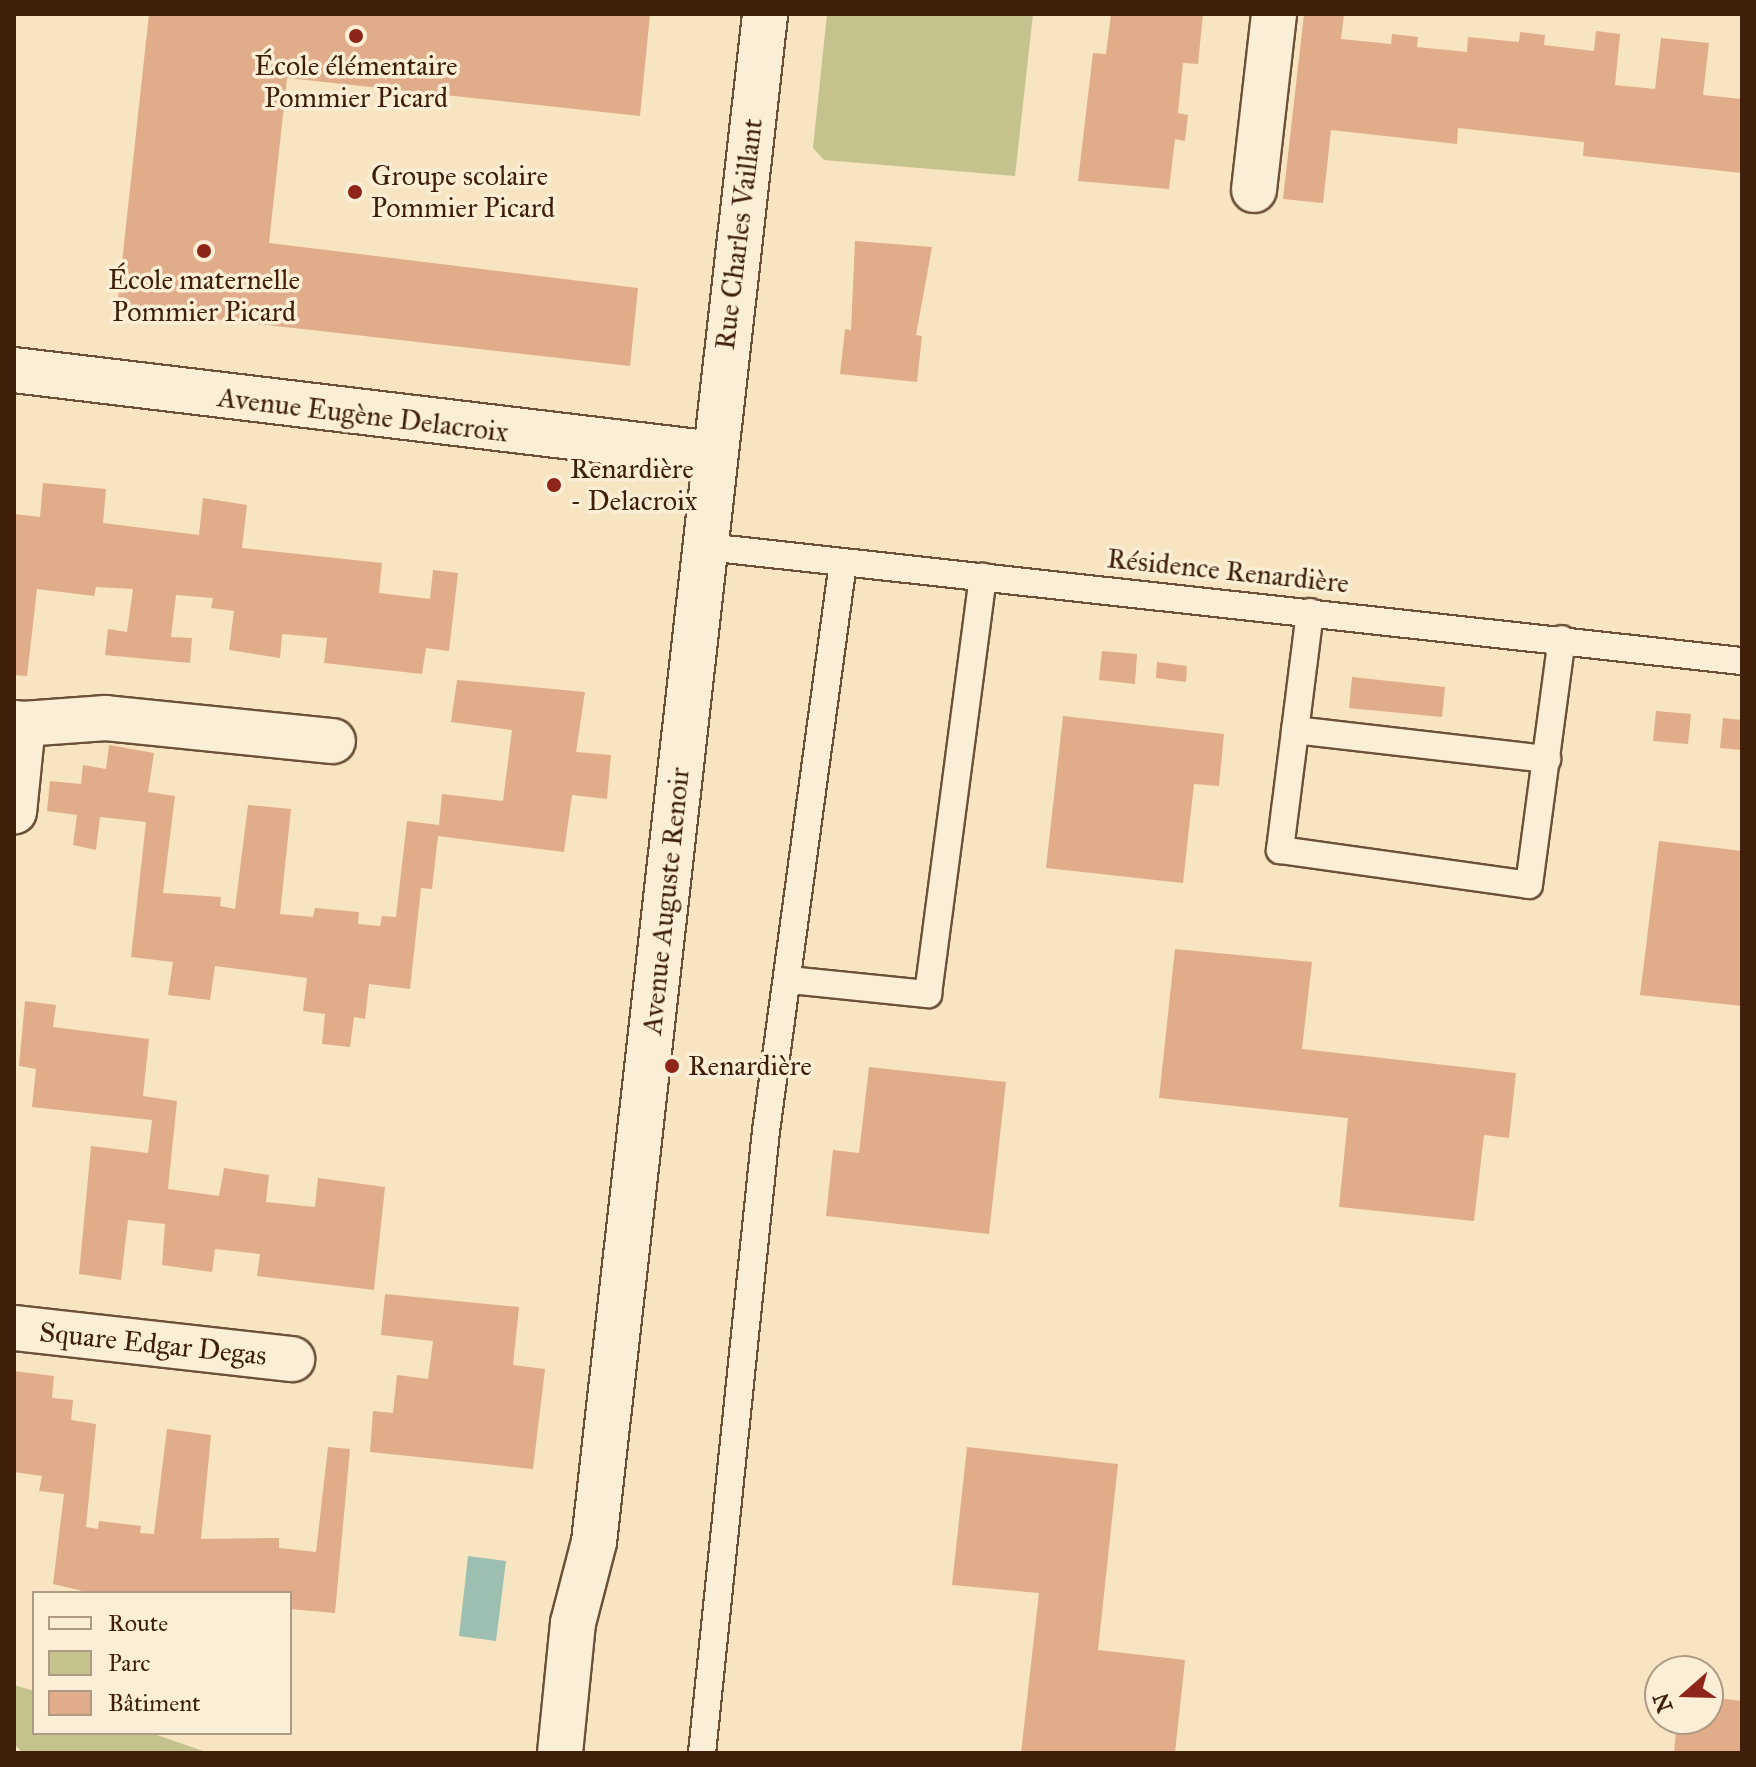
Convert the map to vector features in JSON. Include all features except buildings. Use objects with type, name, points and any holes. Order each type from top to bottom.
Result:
[{"type":"main road","name":"Rue Charles Vaillant","points":[[707,547],[714,454],[765,14]]},
{"type":"main road","points":[[1254,190],[1274,14]]},
{"type":"main road","name":"Avenue Eugène Delacroix","points":[[14,370],[714,454]]},
{"type":"main road","name":"Avenue Auguste Renoir","points":[[560,1753],[573,1623],[594,1542],[707,547]]},
{"type":"main road","points":[[14,812],[19,723],[106,718],[333,741]]},
{"type":"main road","name":"Square Edgar Degas","points":[[14,1328],[292,1359]]},
{"type":"main road","name":"Avenue Auguste Renoir","points":[[585,1753],[600,1625],[594,1542]]},
{"type":"lane","name":"Résidence Renardière","points":[[707,547],[1742,661]]},
{"type":"lane","points":[[702,1753],[766,1131],[789,980],[843,562]]},
{"type":"lane","points":[[789,980],[928,994],[983,577]]},
{"type":"lane","points":[[1310,612],[1280,850],[1529,885],[1562,639]]},
{"type":"lane","points":[[1295,730],[1547,759]]},
{"type":"green space","points":[[827,14],[1033,14],[1015,176],[824,160],[813,148]]},
{"type":"green space","points":[[14,1685],[32,1690],[32,1735],[157,1735],[209,1753],[23,1753],[14,1744]]},
{"type":"shaded area","points":[[468,1556],[506,1561],[496,1641],[459,1636]]},
{"type":"place","name":"École élémentaire Pommier Picard","points":[[356,36]]},
{"type":"place","name":"Groupe scolaire Pommier Picard","points":[[355,192]]},
{"type":"place","name":"École maternelle Pommier Picard","points":[[204,251]]},
{"type":"place","name":"Renardière - Delacroix","points":[[554,485]]},
{"type":"place","name":"Renardière","points":[[672,1066]]}]
